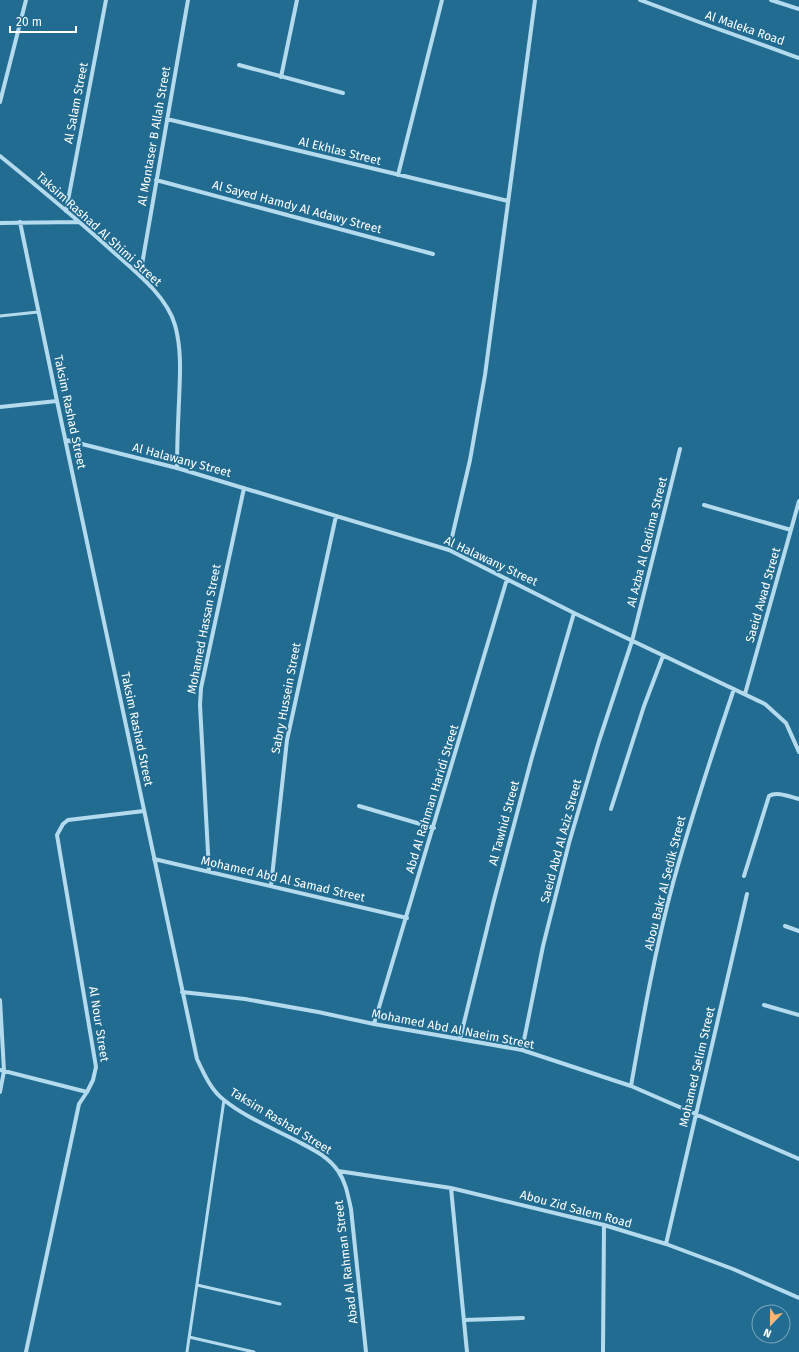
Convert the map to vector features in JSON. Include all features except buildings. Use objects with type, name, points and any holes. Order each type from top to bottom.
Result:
[{"type":"street","points":[[0,102],[26,0]]},
{"type":"street","name":"Al Salam Street","points":[[66,211],[106,0]]},
{"type":"street","name":"Al Montaser B Allah Street","points":[[140,276],[188,0]]},
{"type":"street","points":[[282,77],[297,0]]},
{"type":"street","points":[[398,175],[442,0]]},
{"type":"street","points":[[449,550],[470,460],[481,398],[535,0]]},
{"type":"street","name":"Al Maleka Road","points":[[640,0],[799,58]]},
{"type":"street","points":[[771,0],[799,9]]},
{"type":"street","points":[[239,65],[343,93]]},
{"type":"street","name":"Al Ekhlas Street","points":[[167,119],[508,201]]},
{"type":"street","name":"Taksim Rashad Al Shimi Street","points":[[0,156],[80,222],[140,276],[161,298],[167,307],[179,344],[180,369],[176,468]]},
{"type":"street","name":"Al Sayed Hamdy Al Adawy Street","points":[[156,180],[433,254]]},
{"type":"street","name":"Taksim Rashad Street","points":[[20,222],[182,992],[198,1059],[204,1074],[213,1088],[224,1100],[250,1117],[327,1158],[338,1171]]},
{"type":"street","points":[[0,223],[80,222]]},
{"type":"street","points":[[0,407],[57,401]]},
{"type":"street","name":"Al Halawany Street","points":[[66,440],[176,468],[449,550],[574,613],[765,704],[786,722],[799,752]]},
{"type":"street","name":"Al Azba Al Qadima Street","points":[[632,641],[680,449]]},
{"type":"street","name":"Mohamed Hassan Street","points":[[209,872],[200,705],[201,688],[244,488]]},
{"type":"street","name":"Saeid Awad Street","points":[[745,694],[799,501]]},
{"type":"street","points":[[704,505],[791,530]]},
{"type":"street","name":"Sabry Hussein Street","points":[[271,886],[287,740],[336,516]]},
{"type":"street","name":"Abd Al Rahman Haridi Street","points":[[374,1024],[434,828],[507,579]]},
{"type":"street","name":"Al Tawhid Street","points":[[460,1039],[518,810],[574,613]]},
{"type":"street","name":"Saeid Abd Al Aziz Street","points":[[522,1050],[544,946],[569,843],[599,741],[632,641]]},
{"type":"street","points":[[611,809],[642,713],[663,656]]},
{"type":"street","name":"Abou Bakr Al Sedik Street","points":[[631,1086],[649,985],[672,885],[700,786],[734,689]]},
{"type":"street","points":[[744,876],[769,796],[777,794],[799,799]]},
{"type":"street","points":[[359,806],[434,828]]},
{"type":"street","name":"Al Nour Street","points":[[26,1352],[79,1104],[93,1080],[96,1067],[57,835],[63,824],[68,820],[144,811]]},
{"type":"street","name":"Mohamed Abd Al Samad Street","points":[[154,859],[407,918]]},
{"type":"street","name":"Mohamed Selim Street","points":[[666,1244],[747,894]]},
{"type":"street","points":[[785,926],[799,930]]},
{"type":"street","name":"Mohamed Abd Al Naeim Street","points":[[182,992],[245,1000],[318,1012],[374,1024],[522,1050],[631,1086],[799,1159]]},
{"type":"street","points":[[0,1000],[2,1070],[0,1092]]},
{"type":"street","points":[[764,1004],[799,1015]]},
{"type":"street","points":[[2,1070],[87,1092]]},
{"type":"street","name":"Abou Zid Salem Road","points":[[338,1171],[451,1188],[604,1225],[666,1244],[733,1269],[799,1298]]},
{"type":"street","name":"Abad Al Rahman Street","points":[[338,1171],[346,1186],[351,1209],[366,1352]]},
{"type":"street","points":[[451,1188],[467,1352]]},
{"type":"street","points":[[603,1352],[604,1225]]},
{"type":"street","points":[[464,1320],[523,1318]]},
{"type":"lane","points":[[0,316],[38,312]]},
{"type":"lane","points":[[187,1352],[224,1100]]},
{"type":"lane","points":[[197,1285],[280,1304]]},
{"type":"lane","points":[[189,1338],[254,1352]]}]
